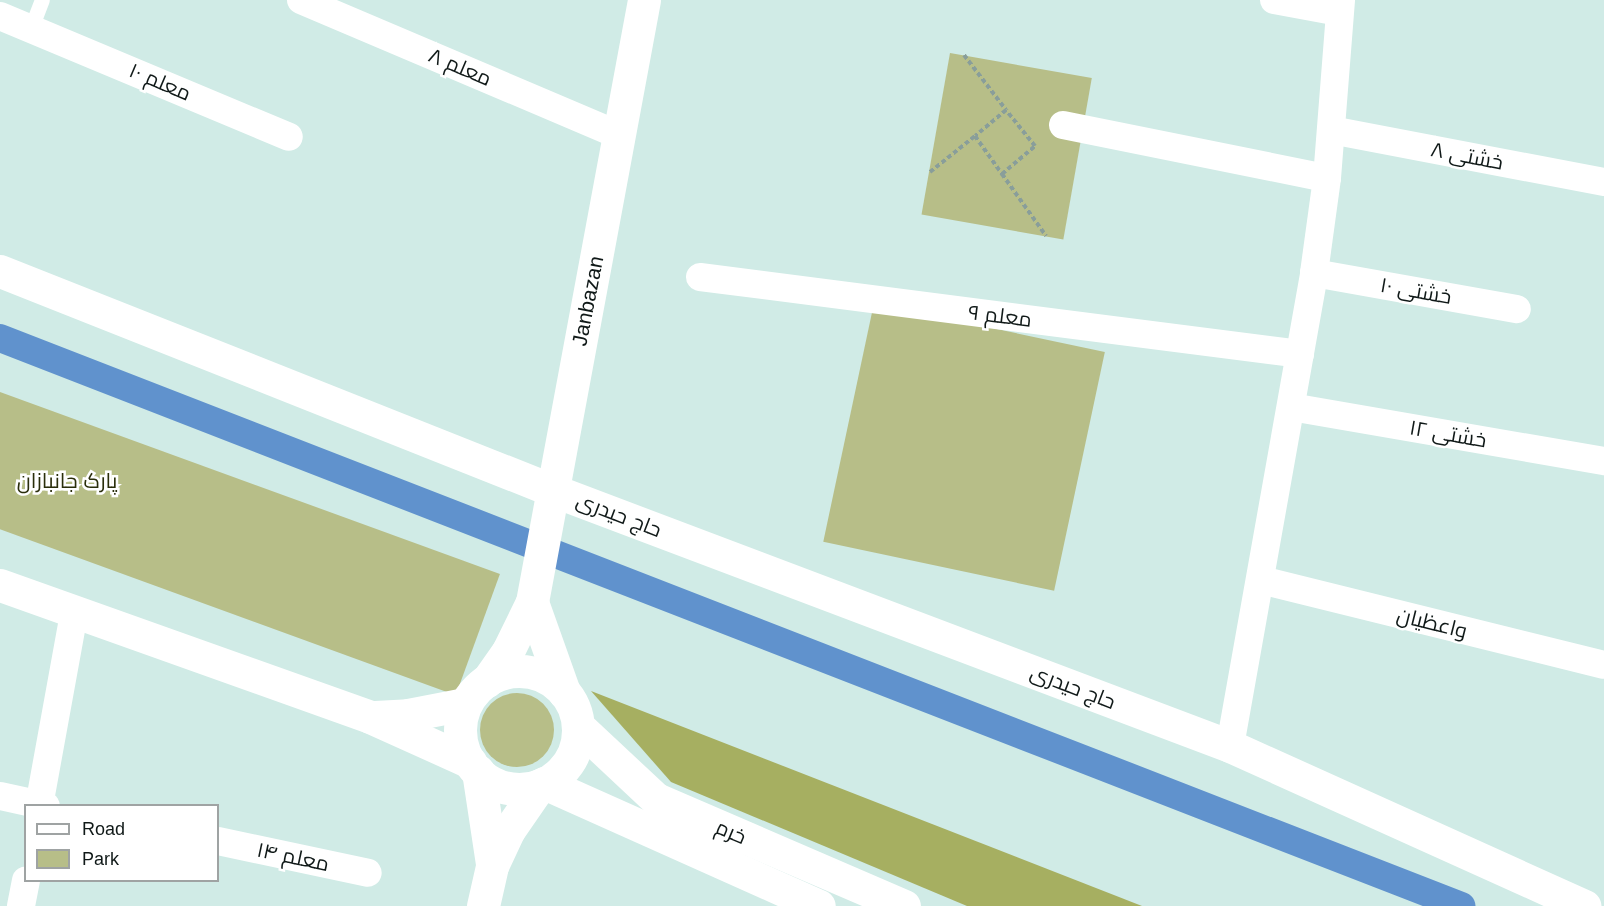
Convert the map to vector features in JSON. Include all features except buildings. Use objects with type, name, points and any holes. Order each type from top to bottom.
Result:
[{"type":"street","name":"معلم ۸","points":[[301,0],[619,135]]},
{"type":"street","name":"Janbazan","points":[[532,602],[644,0]]},
{"type":"street","points":[[1230,746],[1314,273],[1327,178],[1340,6],[1274,0]]},
{"type":"street","name":"معلم ۱۰","points":[[0,16],[289,137]]},
{"type":"street","points":[[1063,125],[1327,178]]},
{"type":"street","name":"خشتی ۸","points":[[1330,130],[1604,182]]},
{"type":"street","name":"حاج حیدری","points":[[0,271],[552,490],[1230,746],[1585,906]]},
{"type":"street","name":"خشتی ۱۰","points":[[1314,273],[1517,309]]},
{"type":"street","name":"معلم ۹","points":[[700,277],[1300,354]]},
{"type":"street","name":"خشتی ۱۲","points":[[1291,407],[1604,461]]},
{"type":"street","name":"واعظیان","points":[[1261,580],[1604,665]]},
{"type":"street","points":[[0,585],[370,717],[474,767],[502,787],[542,784]]},
{"type":"street","points":[[483,906],[492,866],[509,830],[542,784],[568,762],[576,745],[578,726],[532,602]]},
{"type":"street","points":[[492,866],[489,823],[474,767],[461,734],[476,692],[508,651],[532,602]]},
{"type":"street","points":[[42,804],[74,613]]},
{"type":"street","points":[[370,717],[408,715],[476,692],[514,670],[532,672],[550,679],[564,692]]},
{"type":"street","name":"خرم","points":[[578,726],[651,814],[819,906]]},
{"type":"street","name":"خرم","points":[[542,784],[651,814],[904,906]]},
{"type":"street","points":[[0,796],[37,804]]},
{"type":"street","name":"معلم ۱۴","points":[[219,842],[368,873]]},
{"type":"street","points":[[21,906],[26,882]]},
{"type":"lane","points":[[31,28],[42,0]]},
{"type":"path","points":[[964,55],[1035,146],[1002,174]]},
{"type":"path","points":[[930,172],[1005,110]]},
{"type":"path","points":[[975,136],[1046,236]]},
{"type":"green space","points":[[950,53],[1092,78],[1063,240],[922,215]]},
{"type":"green space","points":[[874,303],[1105,352],[1054,591],[823,542]]},
{"type":"green space","name":"پارک جانبازان","points":[[0,392],[500,574],[456,695],[0,529]]},
{"type":"green space","points":[[591,691],[1142,906],[967,906],[671,782]]},
{"type":"green space","points":[[510,693],[524,693],[538,699],[548,709],[554,723],[554,737],[548,751],[538,761],[524,767],[510,767],[496,761],[486,751],[480,737],[480,723],[486,709],[496,699]]},
{"type":"waterway","points":[[0,338],[1461,906]]}]
